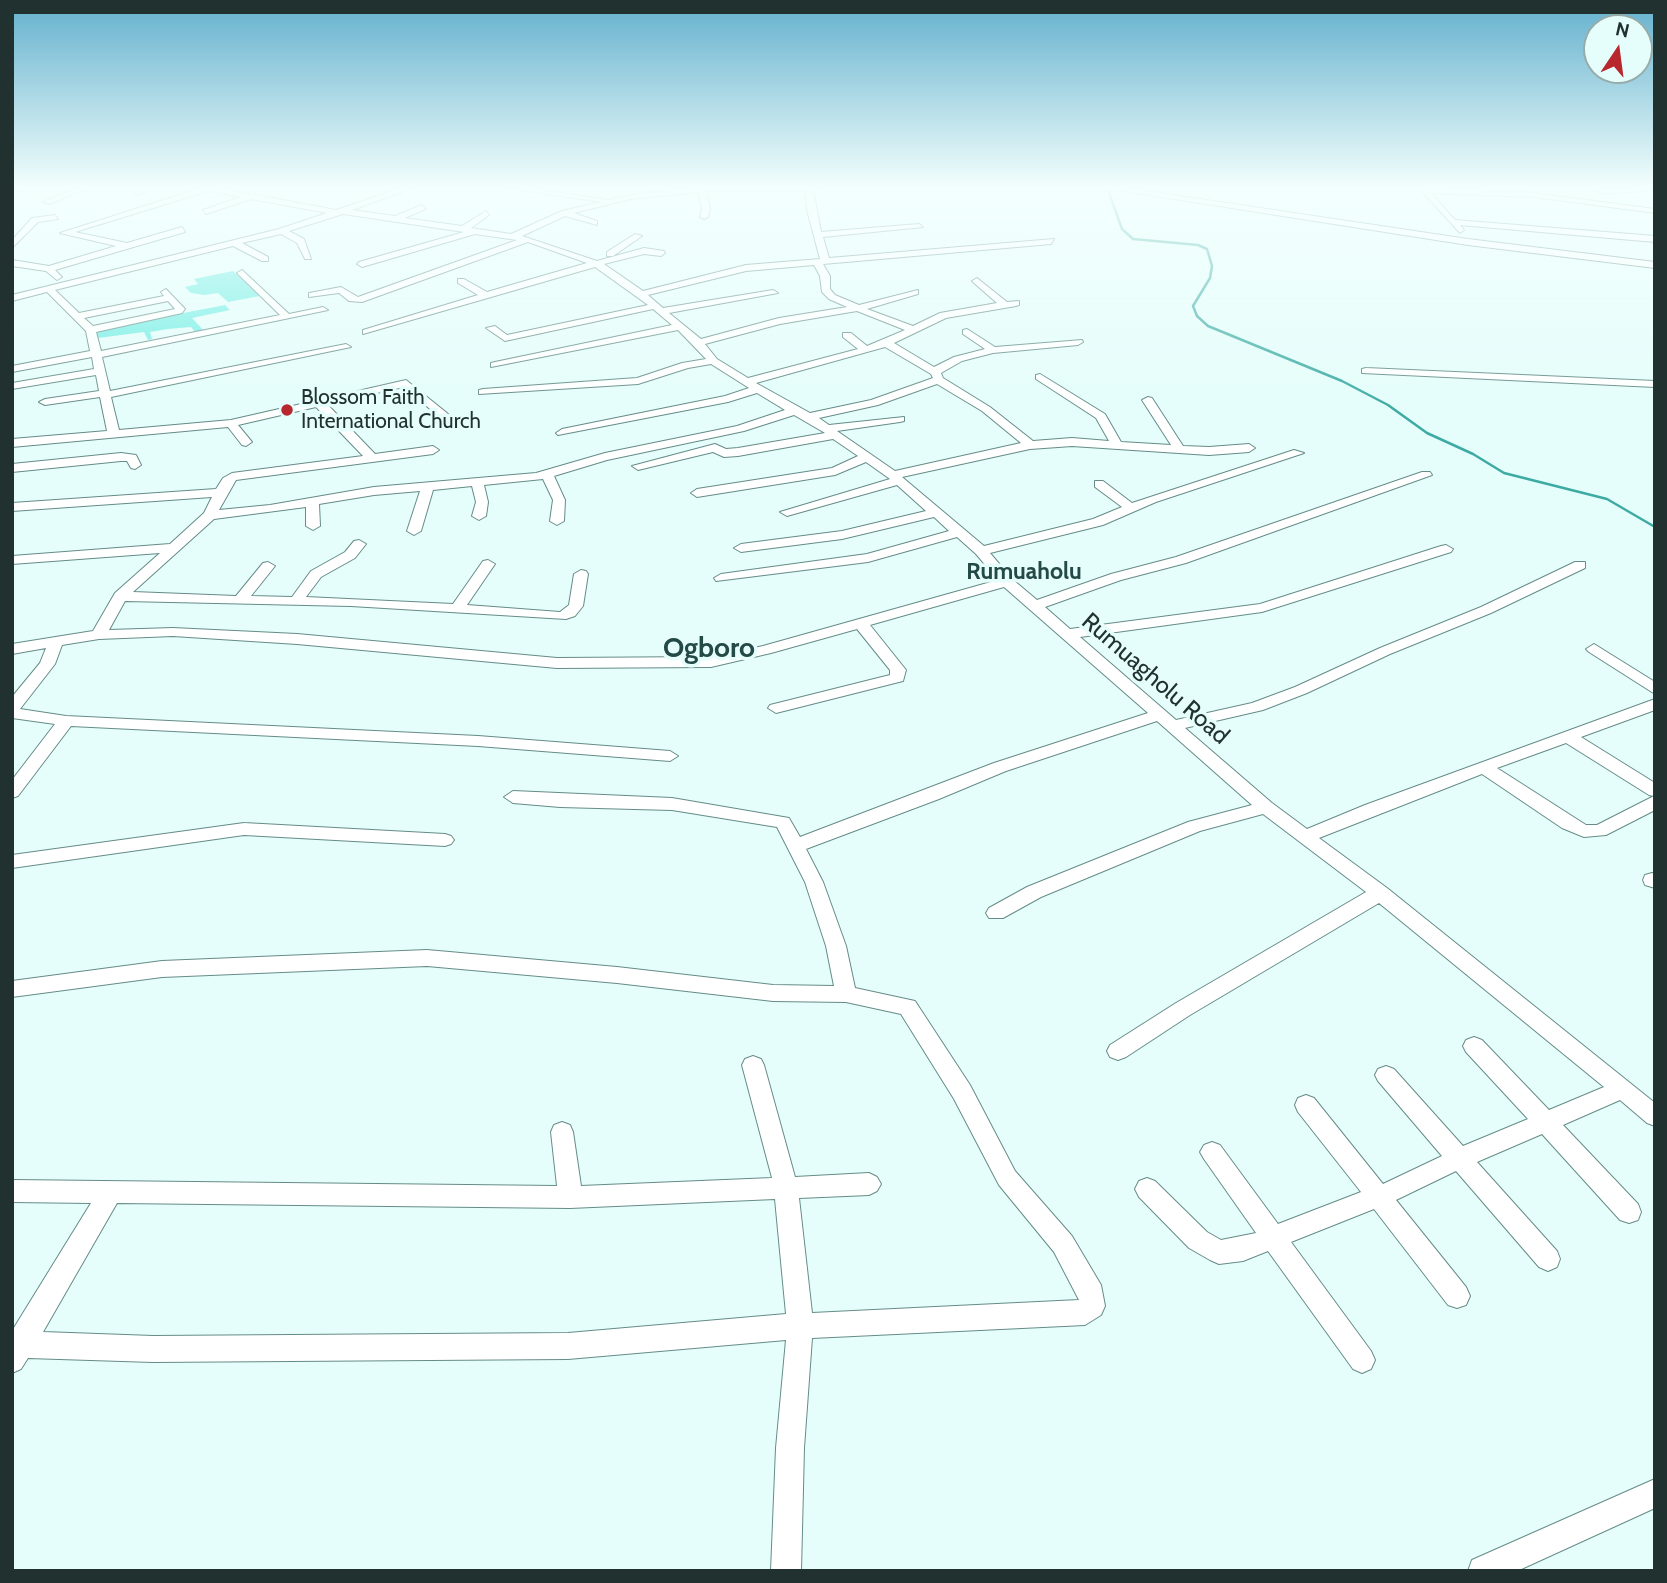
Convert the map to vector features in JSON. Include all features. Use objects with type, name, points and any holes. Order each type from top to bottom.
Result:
[{"type":"street","points":[[53,261],[64,266]]},
{"type":"street","points":[[12,263],[49,269],[81,261]]},
{"type":"street","points":[[12,298],[164,261]]},
{"type":"street","points":[[362,264],[374,261]]},
{"type":"street","points":[[312,295],[341,290],[352,299],[359,300],[461,261]]},
{"type":"street","name":"Rumuagholu Road","points":[[590,261],[641,294],[699,343],[713,361],[751,386],[809,417],[895,478],[981,551],[1007,582],[1266,807],[1380,893],[1655,1116]]},
{"type":"street","points":[[367,332],[598,261]]},
{"type":"street","points":[[641,294],[746,268],[821,261],[825,290],[855,309],[913,329]]},
{"type":"street","points":[[1621,261],[1655,265]]},
{"type":"street","points":[[49,269],[68,285]]},
{"type":"street","points":[[242,273],[287,317]]},
{"type":"street","points":[[461,281],[484,295]]},
{"type":"street","points":[[562,433],[728,399],[751,386],[886,343],[943,315],[1010,304],[977,281]]},
{"type":"street","points":[[49,289],[80,316],[91,330],[102,370],[114,435]]},
{"type":"street","points":[[699,343],[779,321],[855,309],[915,292]]},
{"type":"street","points":[[491,328],[505,338],[658,309],[773,293]]},
{"type":"street","points":[[80,316],[168,295],[180,309],[91,330]]},
{"type":"street","points":[[12,369],[323,310]]},
{"type":"street","points":[[495,365],[614,337],[678,327]]},
{"type":"street","points":[[967,332],[993,350]]},
{"type":"street","points":[[848,335],[865,349]]},
{"type":"street","points":[[809,417],[874,403],[937,376],[945,363],[993,350],[1078,342]]},
{"type":"street","points":[[886,343],[986,409],[1030,444]]},
{"type":"street","points":[[45,402],[238,370],[346,347]]},
{"type":"street","points":[[484,392],[638,381],[686,365],[713,361]]},
{"type":"street","points":[[12,386],[102,370]]},
{"type":"street","points":[[238,370],[245,382]]},
{"type":"street","points":[[1366,371],[1655,384]]},
{"type":"street","points":[[1040,377],[1101,416],[1118,447]]},
{"type":"street","points":[[12,443],[231,423],[406,383],[447,418]]},
{"type":"street","points":[[1148,400],[1180,450]]},
{"type":"street","points":[[320,404],[372,457]]},
{"type":"street","points":[[210,515],[428,486],[527,479],[605,457],[740,429],[794,411]]},
{"type":"street","points":[[638,466],[716,448],[724,453],[738,452],[901,419]]},
{"type":"street","points":[[231,423],[246,442]]},
{"type":"street","points":[[787,512],[895,478],[1030,444],[1072,442],[1209,452],[1249,448]]},
{"type":"street","points":[[99,635],[120,596],[210,515],[226,481],[232,477],[433,450]]},
{"type":"street","points":[[981,551],[1098,522],[1194,484],[1298,453]]},
{"type":"street","points":[[12,468],[121,457],[132,458],[135,465]]},
{"type":"street","points":[[697,493],[835,471],[865,458]]},
{"type":"street","points":[[547,474],[559,500],[557,521]]},
{"type":"street","points":[[1035,606],[1058,600],[1116,577],[1194,555],[1426,475]]},
{"type":"street","points":[[477,482],[482,502],[478,516]]},
{"type":"street","points":[[1099,484],[1131,508]]},
{"type":"street","points":[[414,531],[428,486]]},
{"type":"street","points":[[12,507],[220,493]]},
{"type":"street","points":[[313,500],[313,526]]},
{"type":"street","points":[[741,548],[842,535],[937,512]]},
{"type":"street","points":[[721,578],[868,558],[959,532]]},
{"type":"street","points":[[296,601],[316,574],[350,555],[359,544]]},
{"type":"street","points":[[12,560],[172,548]]},
{"type":"street","points":[[1069,634],[1262,608],[1446,549]]},
{"type":"street","points":[[459,607],[488,564]]},
{"type":"street","points":[[797,845],[933,795],[1000,767],[1166,721],[1256,706],[1301,690],[1385,651],[1486,610],[1580,565]]},
{"type":"street","points":[[240,600],[268,566]]},
{"type":"street","points":[[120,596],[459,607],[512,615],[565,616],[576,606],[581,574]]},
{"type":"street","points":[[12,649],[99,635],[173,632],[297,639],[502,660],[557,663],[710,662],[861,624],[1007,582]]},
{"type":"street","points":[[776,708],[897,678],[898,670],[861,624]]},
{"type":"street","points":[[55,644],[47,664],[12,710],[66,721],[465,740],[670,756]]},
{"type":"street","points":[[1305,836],[1567,736],[1653,700],[1594,649]]},
{"type":"street","points":[[12,792],[66,721]]},
{"type":"street","points":[[1567,736],[1655,791]]},
{"type":"street","points":[[1485,768],[1568,824],[1584,831],[1601,831],[1655,802]]},
{"type":"street","points":[[513,797],[671,804],[773,819],[788,827],[814,882],[836,946],[846,994]]},
{"type":"street","points":[[996,913],[1034,892],[1194,826],[1266,807]]},
{"type":"street","points":[[12,862],[244,828],[445,840]]},
{"type":"street","points":[[1118,1051],[1183,1009],[1380,893]]},
{"type":"street","points":[[12,989],[162,970],[427,958],[617,975],[773,993],[846,994],[908,1007],[962,1093],[1007,1178],[1063,1244],[1092,1294],[1092,1306],[1085,1312],[800,1326],[568,1346],[15,1350]]},
{"type":"street","points":[[1474,1046],[1629,1212]]},
{"type":"street","points":[[753,1065],[786,1187],[800,1326],[790,1448],[786,1571]]},
{"type":"street","points":[[1386,1075],[1548,1259]]},
{"type":"street","points":[[1147,1189],[1198,1240],[1219,1252],[1243,1249],[1378,1197],[1461,1158],[1621,1090]]},
{"type":"street","points":[[1306,1105],[1457,1296]]},
{"type":"street","points":[[562,1132],[570,1197]]},
{"type":"street","points":[[1212,1152],[1362,1360]]},
{"type":"street","points":[[12,1191],[570,1197],[869,1184]]},
{"type":"street","points":[[15,1350],[111,1191]]},
{"type":"street","points":[[1483,1571],[1655,1493]]},
{"type":"shaded area","points":[[233,271],[260,296],[228,302],[218,293],[191,293],[185,287],[198,284],[194,279]]},
{"type":"shaded area","points":[[225,305],[230,310],[192,318],[205,332],[195,332],[191,327],[168,329],[150,332],[152,339],[148,340],[144,332],[98,338],[95,330]]},
{"type":"waterway","points":[[1210,261],[1210,278],[1193,306],[1197,316],[1208,326],[1342,381],[1388,405],[1427,433],[1473,454],[1504,473],[1607,499],[1655,527]]},
{"type":"place","name":"Blossom Faith International Church","points":[[287,410]]},
{"type":"district","name":"Rumuaholu","points":[[1024,572]]},
{"type":"district","name":"Ogboro","points":[[709,649]]}]
